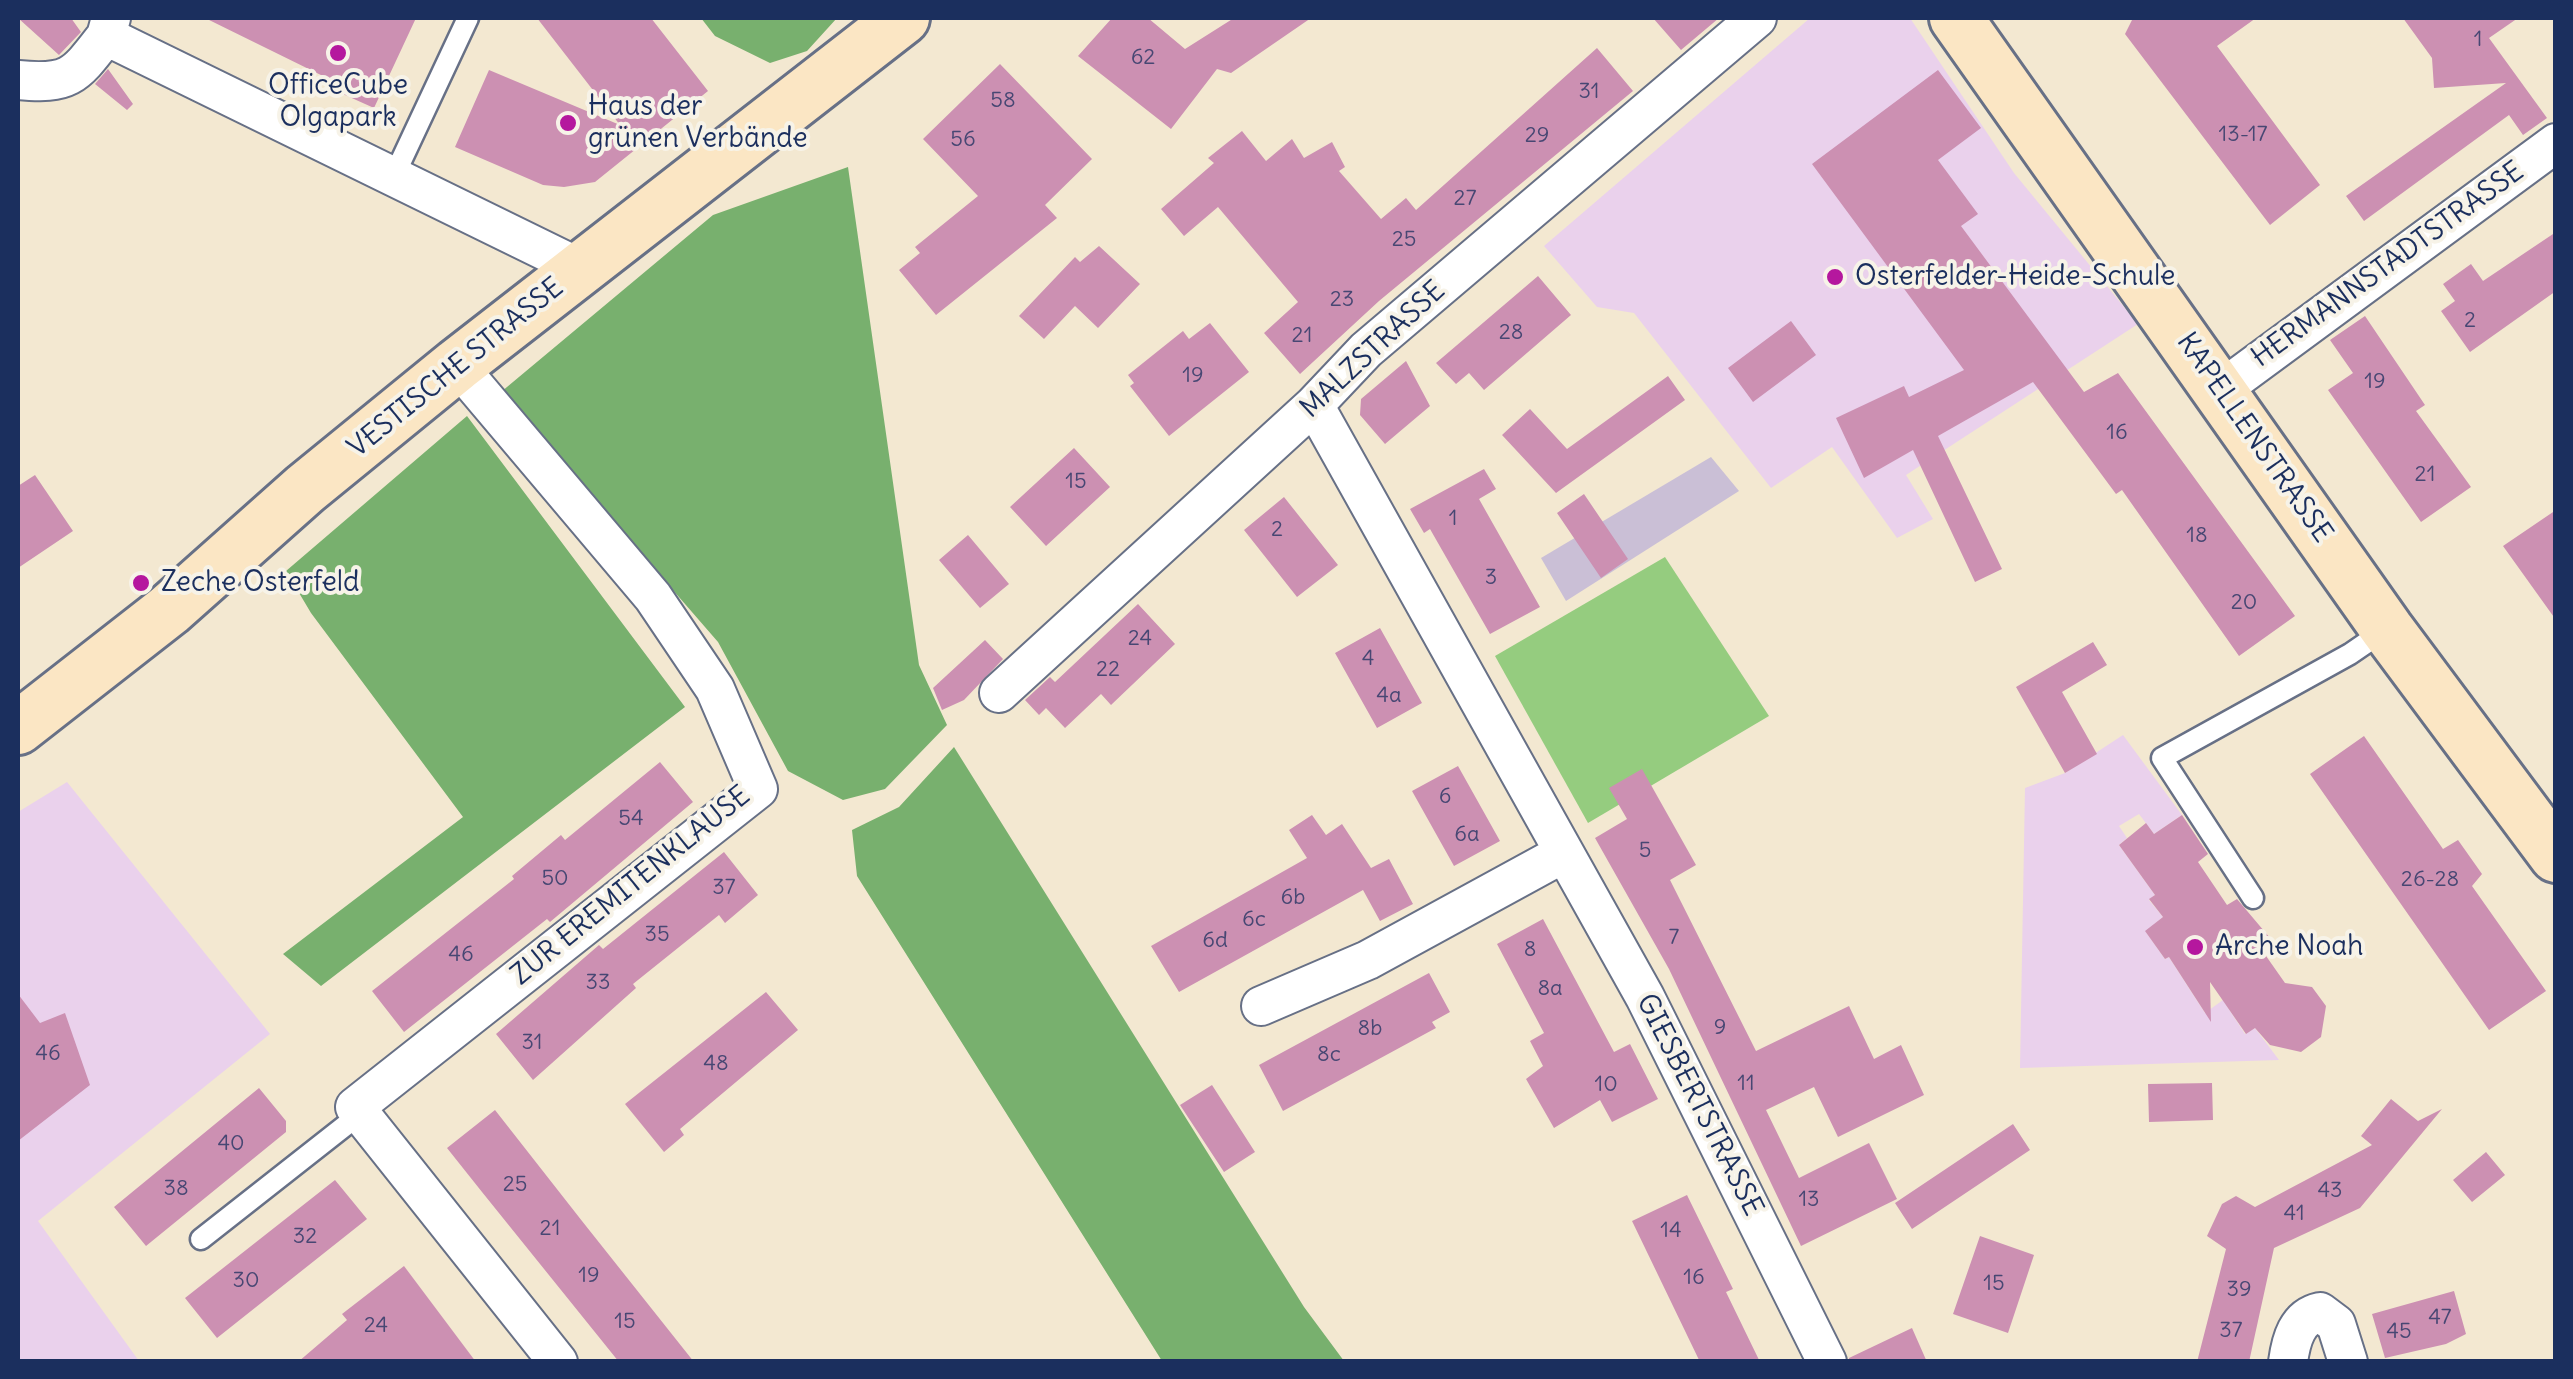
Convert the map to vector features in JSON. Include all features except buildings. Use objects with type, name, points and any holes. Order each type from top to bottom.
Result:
[{"type":"street","name":"VESTISCHE STRASSE","points":[[18,728],[169,610],[305,490],[457,365],[903,18]]},
{"type":"street","name":"MALZSTRASSE","points":[[999,693],[1314,406],[1366,350],[1756,18]]},
{"type":"street","name":"KAPELLENSTRASSE","points":[[1956,18],[2222,389],[2387,628],[2556,856]]},
{"type":"street","points":[[18,80],[53,83],[76,74],[109,27],[393,178],[580,268]]},
{"type":"street","name":"HERMANNSTADTSTRASSE","points":[[2222,389],[2556,142]]},
{"type":"street","name":"ZUR EREMITENKLAUSE","points":[[360,1114],[354,1107],[758,789],[715,689],[653,598],[457,365]]},
{"type":"street","name":"GIESBERTSTRASSE","points":[[1314,406],[1654,1014],[1827,1362]]},
{"type":"street","points":[[1261,1006],[1368,960],[1564,853]]},
{"type":"street","points":[[360,1114],[558,1362]]},
{"type":"street","points":[[2288,1362],[2300,1325],[2306,1316],[2320,1312],[2336,1324],[2348,1362]]},
{"type":"lane","points":[[393,178],[468,18]]},
{"type":"lane","points":[[2253,898],[2162,758],[2350,654],[2387,628]]},
{"type":"lane","points":[[201,1239],[360,1114]]},
{"type":"shaded area","name":"Osterfelder-Heide-Schule","points":[[1810,18],[1910,18],[2014,173],[2138,324],[1906,475],[1933,519],[1897,538],[1832,447],[1771,488],[1634,313],[1597,307],[1544,246]]},
{"type":"shaded area","points":[[1711,457],[1739,491],[1566,601],[1541,558]]},
{"type":"shaded area","points":[[2123,735],[2182,815],[2154,834],[2139,814],[2119,826],[2127,838],[2119,845],[2155,895],[2149,900],[2163,917],[2146,932],[2165,959],[2169,957],[2205,1013],[2223,1000],[2245,1034],[2255,1028],[2279,1060],[2020,1068],[2025,788],[2065,773]]},
{"type":"shaded area","points":[[67,782],[270,1034],[38,1221],[139,1361],[18,1362],[18,812]]},
{"type":"green space","points":[[701,18],[837,18],[807,51],[770,63],[715,36]]},
{"type":"green space","points":[[848,167],[919,665],[947,725],[885,789],[843,800],[788,771],[718,642],[501,392],[713,215]]},
{"type":"green space","points":[[467,416],[685,707],[321,986],[283,954],[463,817],[311,613],[286,571]]},
{"type":"green space","points":[[1665,557],[1769,716],[1588,823],[1495,656]]},
{"type":"green space","points":[[954,747],[1304,1307],[1344,1361],[1162,1361],[857,876],[852,830],[899,807]]},
{"type":"place","name":"OfficeCube Olgapark","points":[[338,53]]},
{"type":"place","name":"Haus der grünen Verbände","points":[[568,123]]},
{"type":"place","name":"Osterfelder-Heide-Schule","points":[[1835,277]]},
{"type":"place","name":"Zeche Osterfeld","points":[[141,583]]},
{"type":"place","name":"Arche Noah","points":[[2195,947]]}]
